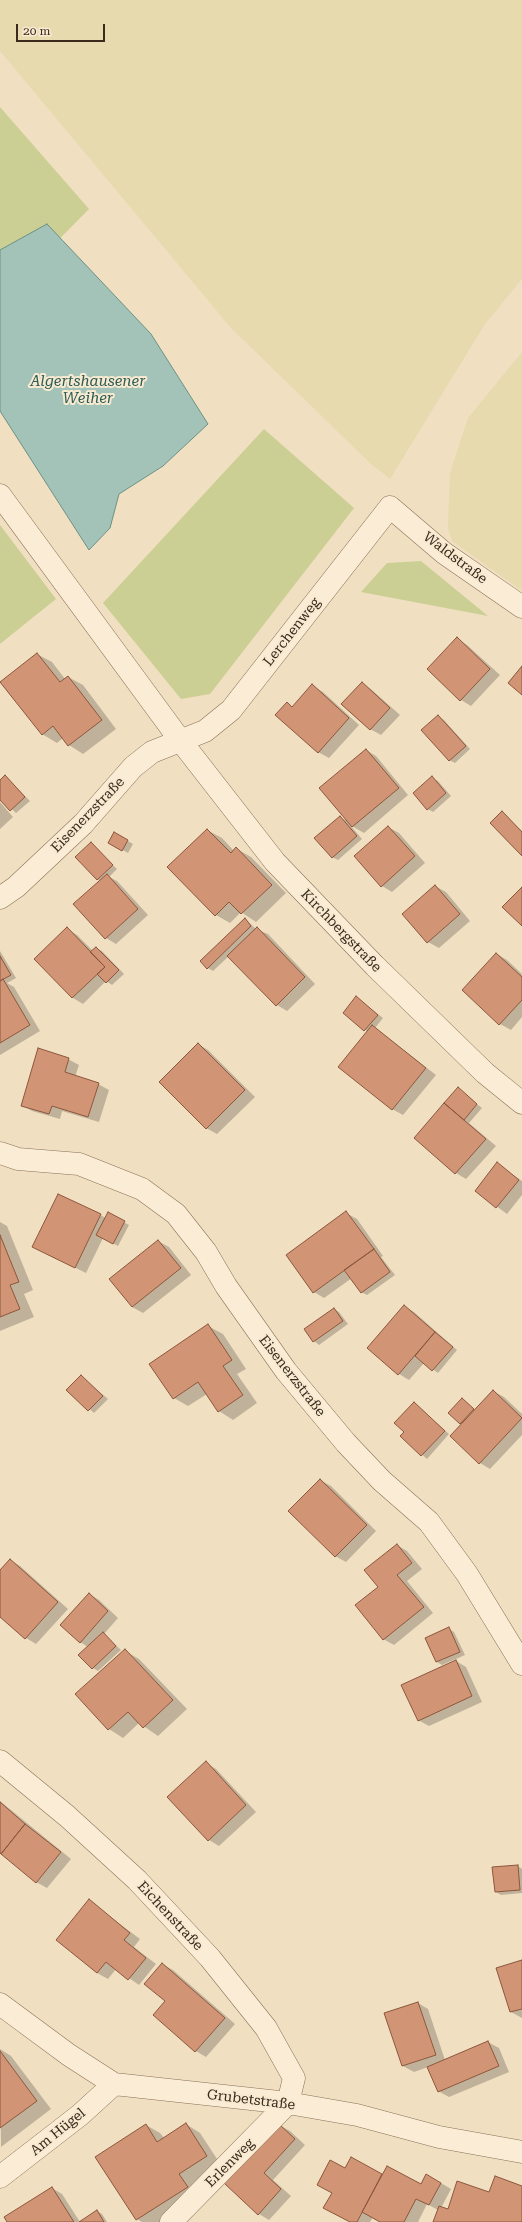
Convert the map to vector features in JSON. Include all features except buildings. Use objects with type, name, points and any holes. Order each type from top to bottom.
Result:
[{"type":"street","name":"Kirchbergstraße","points":[[0,495],[180,740],[275,862],[380,971],[485,1072],[522,1103]]},
{"type":"street","name":"Lerchenweg","points":[[180,740],[205,731],[231,710],[390,507]]},
{"type":"street","name":"Waldstraße","points":[[390,507],[444,553],[522,607]]},
{"type":"street","name":"Eisenerzstraße","points":[[0,898],[83,824],[133,767],[152,752],[180,740]]},
{"type":"street","name":"Eisenerzstraße","points":[[6,1159],[79,1164],[142,1189],[176,1214],[206,1252],[226,1286],[286,1371],[346,1443],[382,1481],[433,1528],[468,1574],[522,1664]]},
{"type":"street","name":"Eichenstraße","points":[[0,1760],[67,1816],[137,1880],[210,1958],[266,2028],[294,2078],[288,2103]]},
{"type":"street","name":"Grubetstraße","points":[[0,2004],[69,2055],[114,2084],[288,2103],[357,2115],[439,2137],[522,2152]]},
{"type":"street","name":"Am Hügel","points":[[0,2177],[80,2115],[114,2084]]},
{"type":"street","name":"Erlenweg","points":[[172,2222],[288,2103]]},
{"type":"shaded area","points":[[0,0],[522,0],[522,279],[485,324],[390,479],[371,464],[231,328],[0,51]]},
{"type":"shaded area","points":[[522,352],[522,591],[452,541],[448,529],[450,473],[468,418]]},
{"type":"green space","points":[[0,107],[89,209],[0,299]]},
{"type":"green space","points":[[264,429],[354,508],[210,694],[181,699],[103,603]]},
{"type":"green space","points":[[0,525],[56,599],[0,644]]},
{"type":"green space","points":[[421,561],[488,616],[361,592],[387,563]]},
{"type":"water","name":"Algertshausener Weiher","points":[[47,224],[151,334],[208,424],[163,466],[119,494],[110,528],[89,550],[0,411],[0,250]]}]
